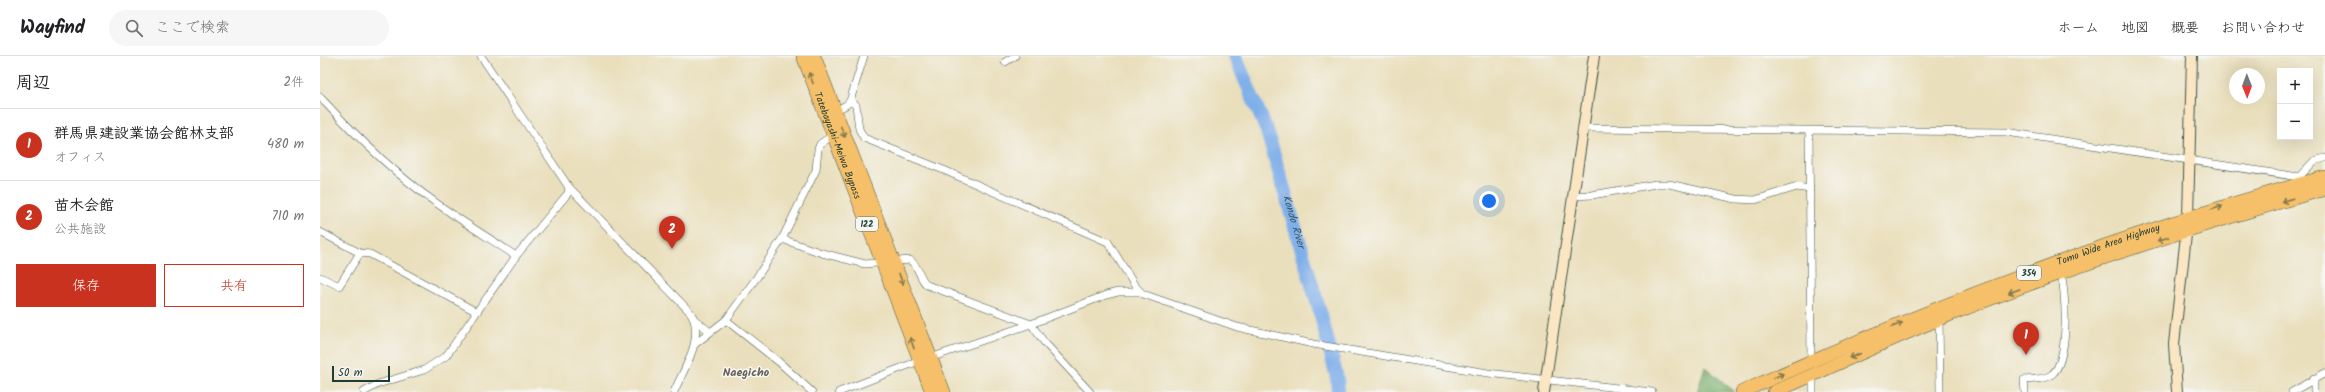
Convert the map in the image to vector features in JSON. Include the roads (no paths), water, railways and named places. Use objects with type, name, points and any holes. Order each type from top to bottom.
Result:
[{"type":"highway","name":"Tatebayashi-Meiwa Bypass","points":[[802,56],[833,135],[888,262]]},
{"type":"highway","name":"Tatebayashi-Meiwa Bypass","points":[[814,56],[835,110],[888,262],[925,360],[932,392]]},
{"type":"highway","name":"Tomo Wide Area Highway","points":[[1742,392],[1811,360],[1940,307],[2053,264],[2188,217],[2325,177]]},
{"type":"highway","name":"Tomo Wide Area Highway","points":[[1774,392],[1940,319],[2061,274],[2186,231],[2325,189]]},
{"type":"highway","name":"Tatebayashi-Meiwa Bypass","points":[[925,360],[944,392]]},
{"type":"street","points":[[481,56],[568,186],[709,332]]},
{"type":"street","points":[[835,110],[846,105],[850,101],[864,56]]},
{"type":"street","points":[[1005,62],[1015,56]]},
{"type":"street","points":[[1544,392],[1594,56]]},
{"type":"street","points":[[2177,392],[2174,344],[2188,217],[2191,160],[2192,56]]},
{"type":"street","points":[[320,97],[355,135],[395,171],[434,202],[516,256]]},
{"type":"street","points":[[850,101],[856,105],[859,129],[864,138],[946,171],[1108,242],[1139,292]]},
{"type":"street","points":[[1584,128],[2006,132],[2299,177],[2314,162],[2325,158]]},
{"type":"street","points":[[1809,131],[1811,360]]},
{"type":"street","points":[[695,344],[726,320],[782,239],[816,170],[818,149],[823,141],[833,135]]},
{"type":"street","points":[[1573,196],[1592,195],[1656,184],[1669,184],[1736,199],[1755,200],[1797,187],[1810,189]]},
{"type":"street","points":[[364,392],[378,384],[424,370],[435,364],[450,351],[475,311],[516,256],[569,192],[568,186]]},
{"type":"street","points":[[320,232],[360,253],[370,254],[475,311]]},
{"type":"street","points":[[782,239],[822,253],[865,264],[905,259],[913,262],[924,282],[932,288],[1031,324],[1090,392]]},
{"type":"street","points":[[320,277],[339,286],[360,253]]},
{"type":"street","points":[[2025,392],[2024,380],[2049,377],[2053,374],[2059,361],[2065,336],[2066,304],[2061,274]]},
{"type":"street","points":[[839,392],[925,360],[1031,324],[1106,295],[1118,292],[1139,292],[1237,327],[1315,345],[1488,373],[1652,392]]},
{"type":"street","points":[[674,392],[695,344],[696,333],[694,318]]},
{"type":"street","points":[[1940,319],[1940,392]]},
{"type":"street","points":[[726,320],[779,362],[812,392]]},
{"type":"street","points":[[2292,392],[2325,373]]},
{"type":"street","points":[[1812,392],[1813,375]]},
{"type":"street","points":[[2314,378],[2314,392]]},
{"type":"waterway","name":"Kondo River","points":[[1235,56],[1267,131],[1322,319],[1337,378],[1338,392]]},
{"type":"place","name":"苗木会館","points":[[672,249]]},
{"type":"place","name":"群馬県建設業協会館林支部","points":[[2026,355]]},
{"type":"district","name":"Naegicho","points":[[746,372]]}]
